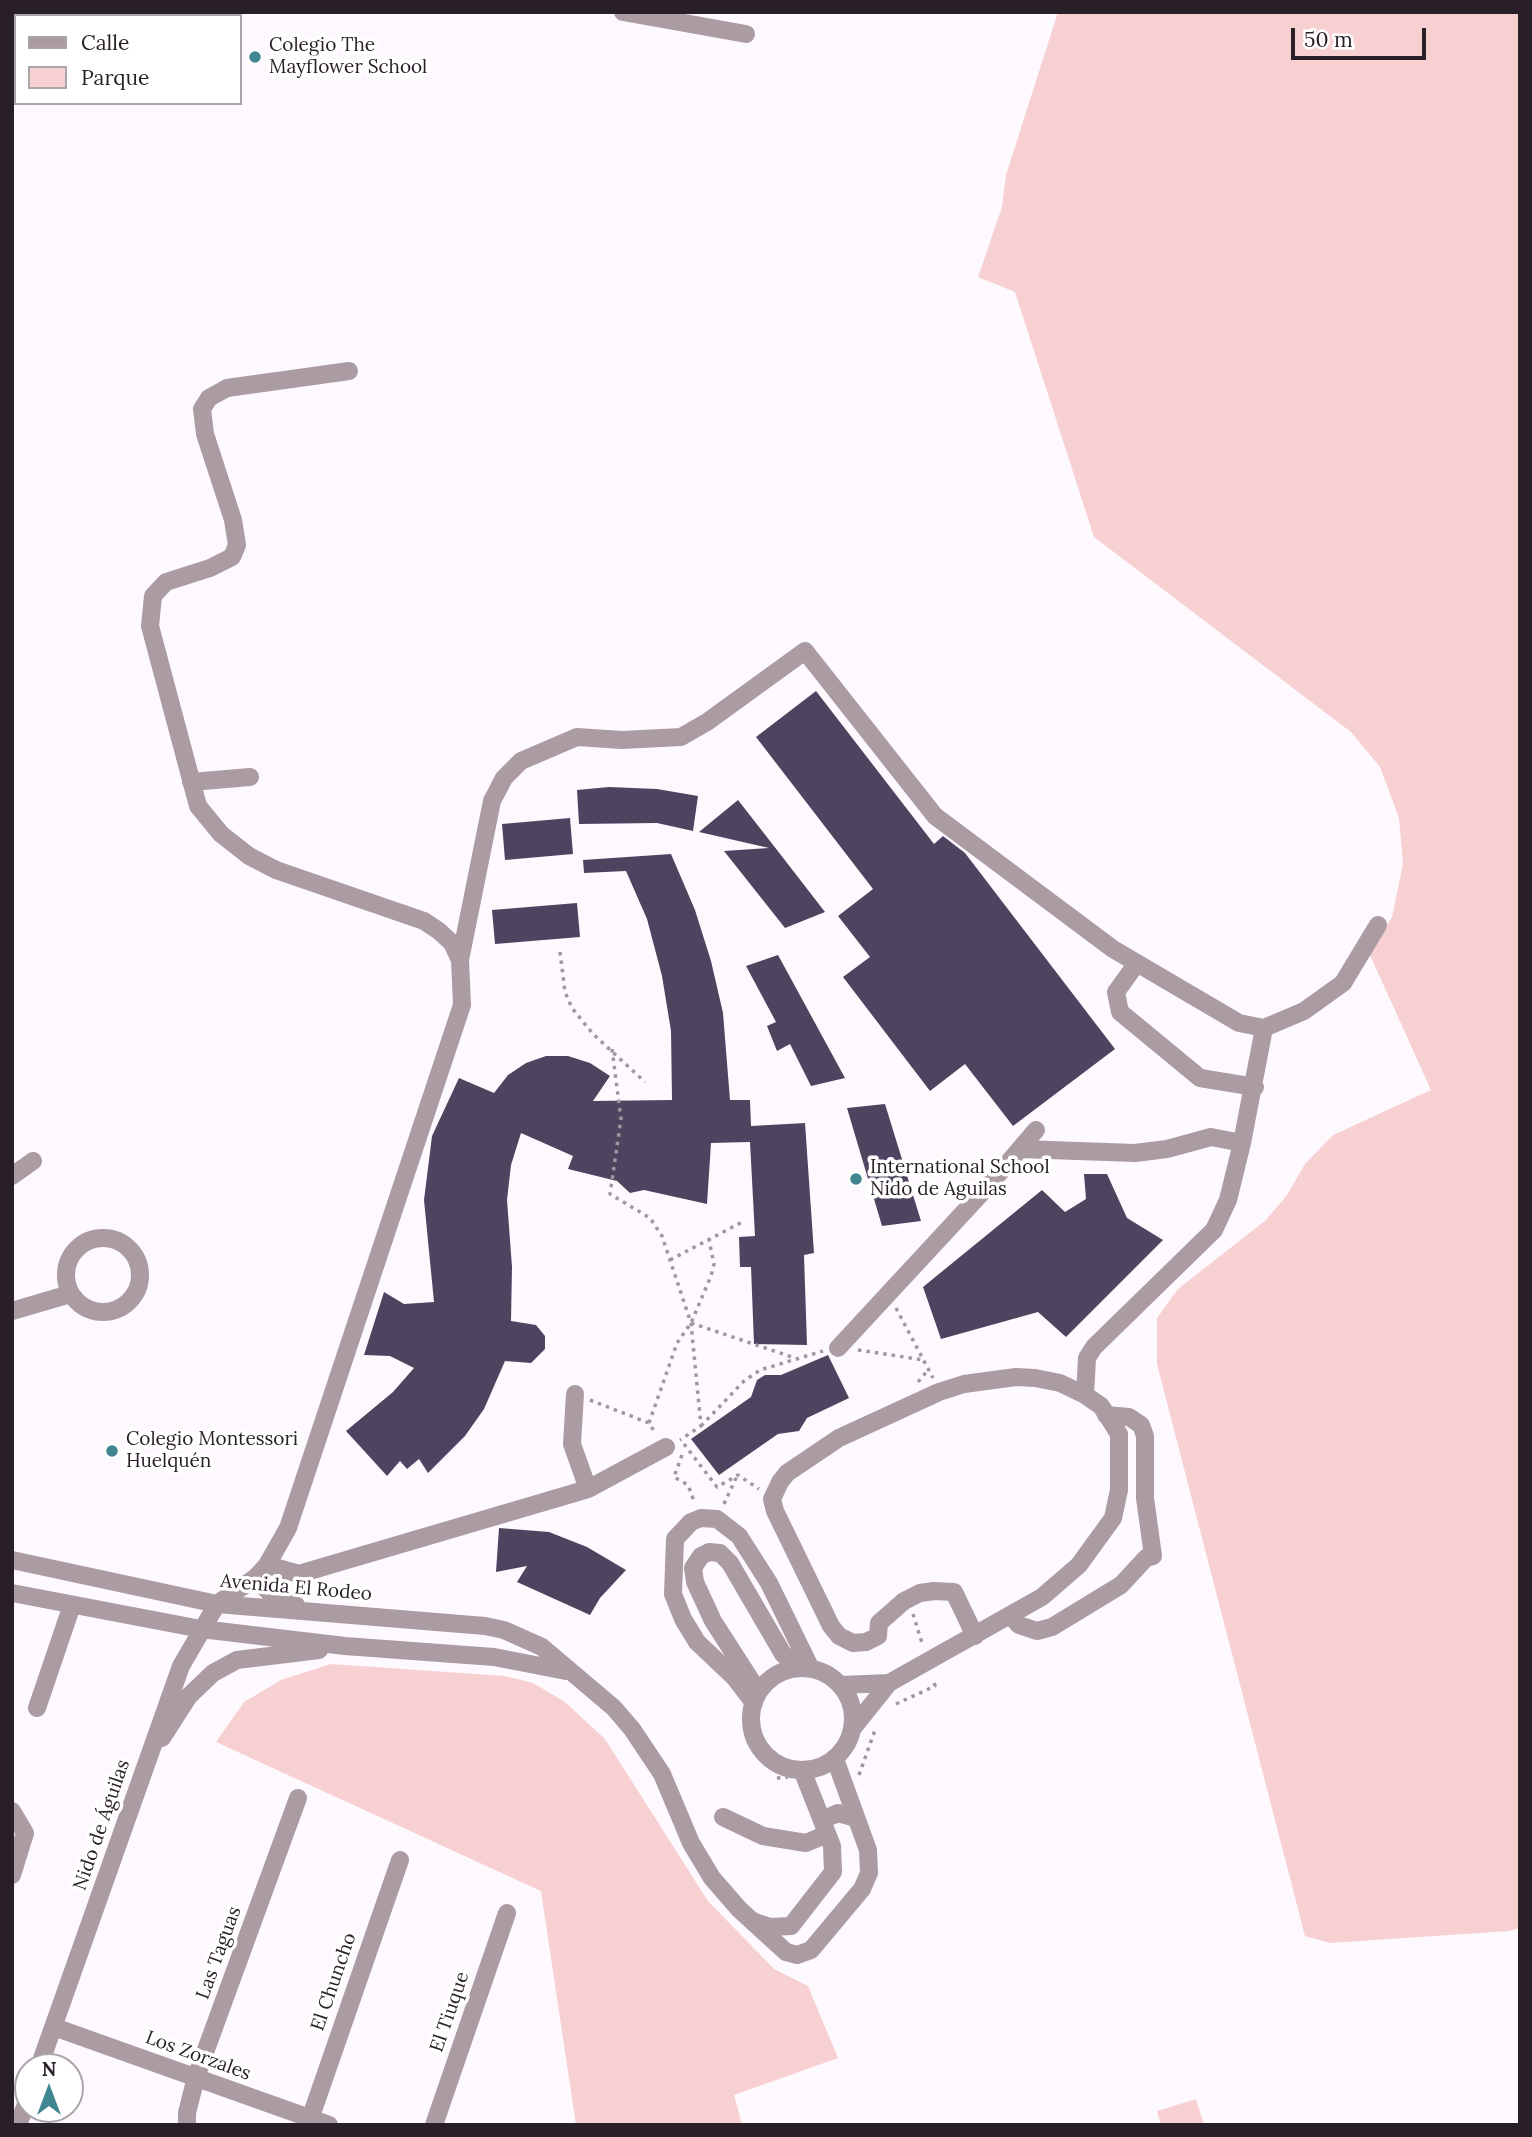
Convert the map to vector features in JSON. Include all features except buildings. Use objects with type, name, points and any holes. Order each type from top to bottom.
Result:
[{"type":"street","points":[[623,12],[694,18],[746,34]]},
{"type":"street","points":[[349,371],[227,387],[209,398],[202,409],[205,434],[233,520],[237,545],[232,557],[210,568],[166,582],[153,596],[150,626],[198,806],[220,834],[249,856],[276,870],[424,921],[452,943],[460,960]]},
{"type":"street","points":[[217,1604],[261,1571],[288,1528],[462,1005],[460,960],[492,801],[504,778],[521,761],[578,737],[622,740],[681,737],[707,722],[805,652],[935,816],[1113,949],[1239,1023],[1265,1028],[1304,1011],[1343,983],[1378,925]]},
{"type":"street","points":[[191,782],[250,777]]},
{"type":"street","points":[[1137,963],[1116,992],[1120,1012],[1200,1078],[1255,1087]]},
{"type":"street","points":[[1085,1395],[1086,1366],[1094,1347],[1214,1230],[1228,1200],[1255,1087],[1265,1028]]},
{"type":"street","points":[[838,1348],[1037,1130]]},
{"type":"street","points":[[1020,1149],[1135,1153],[1167,1149],[1210,1137],[1242,1143]]},
{"type":"street","points":[[12,1176],[33,1161]]},
{"type":"street","points":[[109,1239],[130,1250],[137,1259],[140,1284],[134,1296],[114,1311],[89,1310],[70,1294],[66,1271],[69,1259],[86,1242],[109,1239]]},
{"type":"street","points":[[12,1311],[70,1294]]},
{"type":"street","points":[[853,1728],[889,1684],[975,1636],[1042,1597],[1079,1565],[1113,1518],[1119,1490],[1119,1434],[1101,1406],[1060,1383],[1016,1377],[964,1384],[939,1392],[839,1438],[787,1473],[772,1499],[831,1626],[839,1636],[853,1643],[866,1642],[878,1636],[879,1623],[908,1599],[920,1593],[954,1592],[975,1636]]},
{"type":"street","points":[[575,1394],[572,1444],[588,1489]]},
{"type":"street","points":[[1010,1615],[1020,1625],[1037,1630],[1052,1627],[1121,1585],[1146,1558],[1153,1556],[1145,1497],[1145,1437],[1141,1425],[1129,1417],[1106,1415]]},
{"type":"street","points":[[261,1571],[299,1574],[588,1489],[673,1443]]},
{"type":"street","points":[[756,1698],[697,1642],[682,1619],[673,1594],[675,1539],[691,1522],[709,1518],[738,1536],[754,1557],[806,1669]]},
{"type":"street","points":[[756,1698],[713,1621],[695,1582],[693,1568],[701,1556],[709,1552],[720,1553],[730,1563],[783,1654],[806,1669]]},
{"type":"street","name":"Avenida El Rodeo","points":[[12,1560],[217,1604],[458,1622],[504,1630],[542,1647],[566,1671],[594,1690],[632,1729],[662,1774],[701,1861],[725,1894],[786,1952],[797,1955],[811,1950],[866,1881],[870,1857],[835,1759]]},
{"type":"street","points":[[261,1571],[285,1602],[327,1612]]},
{"type":"street","name":"Avenida El Rodeo","points":[[12,1593],[201,1629],[345,1646],[494,1657],[566,1671]]},
{"type":"street","name":"Nido de Águilas","points":[[44,2053],[181,1666],[217,1604]]},
{"type":"street","points":[[37,1708],[72,1605]]},
{"type":"street","points":[[494,1657],[504,1644],[504,1630]]},
{"type":"street","points":[[145,1764],[189,1696],[213,1673],[237,1660],[345,1646]]},
{"type":"street","points":[[806,1669],[822,1672],[841,1685],[853,1713],[853,1728],[847,1745],[835,1759],[820,1767],[802,1770],[774,1762],[759,1746],[752,1726],[756,1698],[776,1675],[806,1669]]},
{"type":"street","points":[[841,1685],[889,1684]]},
{"type":"street","points":[[755,1922],[780,1928],[792,1926],[833,1872],[834,1855],[802,1770]]},
{"type":"street","name":"Las Taguas","points":[[187,2125],[196,2077],[298,1798]]},
{"type":"street","points":[[12,1811],[19,1818],[25,1833],[12,1875]]},
{"type":"street","points":[[723,1817],[763,1836],[806,1843],[838,1813],[856,1818]]},
{"type":"street","name":"El Chuncho","points":[[308,2121],[400,1860]]},
{"type":"street","name":"El Tiuque","points":[[434,2125],[506,1913]]},
{"type":"street","name":"Los Zorzales","points":[[54,2027],[196,2077],[308,2121],[329,2125]]},
{"type":"path","points":[[560,952],[565,992],[572,1008],[593,1034],[645,1082]]},
{"type":"path","points":[[612,1049],[621,1119],[610,1194],[650,1218],[662,1236],[691,1323],[701,1426]]},
{"type":"path","points":[[670,1260],[744,1221]]},
{"type":"path","points":[[649,1423],[669,1360],[691,1323],[714,1264],[709,1240]]},
{"type":"path","points":[[888,1293],[939,1392]]},
{"type":"path","points":[[691,1323],[793,1358]]},
{"type":"path","points":[[673,1443],[701,1426],[744,1381],[760,1370],[793,1358],[838,1348],[924,1360]]},
{"type":"path","points":[[575,1394],[649,1423],[717,1487],[737,1475]]},
{"type":"path","points":[[673,1443],[682,1460],[675,1469],[674,1477],[688,1485],[709,1518],[737,1475]]},
{"type":"path","points":[[737,1475],[772,1499]]},
{"type":"path","points":[[890,1707],[935,1686],[908,1599]]},
{"type":"path","points":[[859,1776],[878,1720]]},
{"type":"green space","points":[[1058,12],[1520,12],[1520,1928],[1509,1931],[1330,1943],[1305,1936],[1157,1364],[1157,1318],[1178,1289],[1266,1220],[1287,1195],[1305,1164],[1333,1135],[1431,1090],[1369,953],[1392,917],[1403,864],[1399,818],[1380,767],[1351,732],[1094,537],[1015,292],[978,277],[1002,207],[1006,175]]},
{"type":"green space","points":[[331,1664],[505,1676],[533,1683],[565,1702],[605,1739],[708,1901],[774,1969],[808,1986],[838,2058],[734,2095],[742,2125],[576,2125],[541,1891],[216,1742],[244,1702],[281,1680]]},
{"type":"green space","points":[[1196,2099],[1204,2125],[1161,2125],[1157,2111]]},
{"type":"place","name":"Colegio The Mayflower School","points":[[255,57]]},
{"type":"place","name":"International School Nido de Aguilas","points":[[856,1179]]},
{"type":"place","name":"Colegio Montessori Huelquén","points":[[112,1451]]}]
